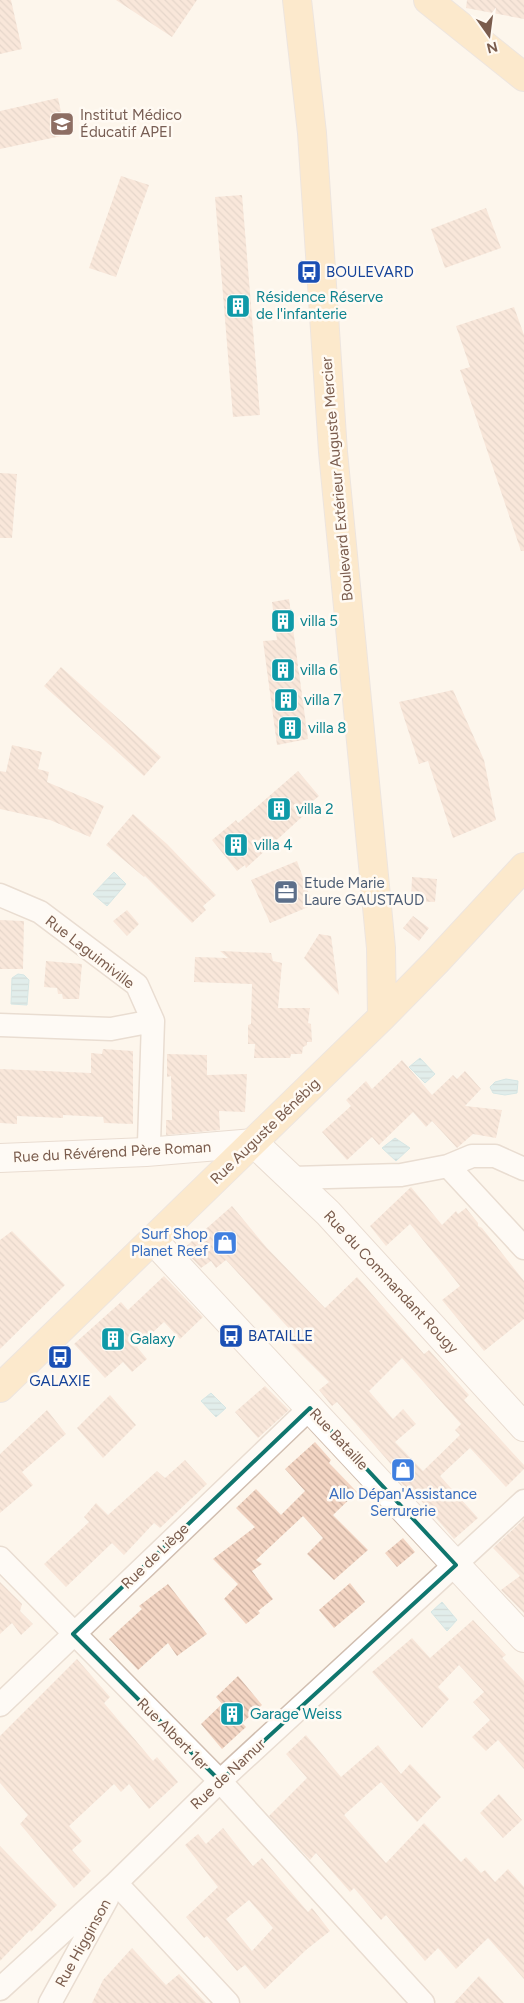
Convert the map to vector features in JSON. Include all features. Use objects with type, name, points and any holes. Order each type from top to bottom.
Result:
[{"type":"main road","name":"Boulevard Extérieur Auguste Mercier","points":[[298,2],[312,132],[333,452],[381,948],[382,1017]]},
{"type":"main road","points":[[432,2],[524,77]]},
{"type":"main road","name":"Rue Auguste Bénébig","points":[[0,1388],[382,1017],[524,867]]},
{"type":"main road","points":[[381,948],[400,965],[410,971],[436,962]]},
{"type":"street","name":"Rue Laguimiville","points":[[0,894],[40,912],[137,986],[153,1021],[149,1143],[146,1152]]},
{"type":"street","points":[[0,1025],[111,1029],[153,1021]]},
{"type":"street","name":"Rue du Révérend Père Roman","points":[[0,1158],[146,1152],[254,1143]]},
{"type":"street","name":"Rue du Commandant Rougy","points":[[254,1143],[328,1213],[524,1427]]},
{"type":"street","points":[[292,1178],[401,1175],[448,1166],[472,1156],[495,1156],[524,1169]]},
{"type":"street","points":[[448,1166],[524,1248]]},
{"type":"street","name":"Rue Bataille","points":[[153,1240],[524,1638]]},
{"type":"street","name":"Rue de Liège","points":[[0,1705],[310,1408]]},
{"type":"street","name":"Rue de Namur","points":[[0,1988],[116,1883],[220,1781],[524,1502]]},
{"type":"street","name":"Rue Albert 1er","points":[[0,1558],[220,1781],[423,2003]]},
{"type":"street","points":[[116,1883],[228,2003]]},
{"type":"street","name":"Rue Higginson","points":[[50,2003],[116,1883]]},
{"type":"highlighted area","points":[[310,1408],[456,1565],[220,1781],[73,1634]]},
{"type":"water","points":[[114,872],[126,884],[107,906],[93,894]]},
{"type":"water","points":[[18,974],[24,975],[29,980],[27,1005],[11,1004],[12,978]]},
{"type":"water","points":[[420,1058],[435,1074],[425,1083],[409,1067]]},
{"type":"water","points":[[506,1079],[518,1081],[517,1093],[505,1095],[493,1093],[490,1087],[495,1082]]},
{"type":"water","points":[[395,1138],[410,1148],[396,1161],[382,1148]]},
{"type":"water","points":[[211,1393],[226,1408],[216,1417],[201,1401]]},
{"type":"water","points":[[442,1602],[457,1620],[447,1631],[431,1612]]},
{"type":"building","points":[[0,0],[11,0],[22,49],[0,54]]},
{"type":"building","points":[[116,0],[197,0],[172,37]]},
{"type":"building","points":[[467,0],[524,0],[524,19],[466,8]]},
{"type":"building","points":[[58,98],[66,135],[0,149],[0,111]]},
{"type":"building","points":[[121,176],[149,185],[116,277],[89,268]]},
{"type":"building","name":"Résidence Réserve de l'infanterie","points":[[242,195],[260,415],[233,417],[215,197]]},
{"type":"building","points":[[486,208],[501,248],[445,268],[431,229]]},
{"type":"building","points":[[514,307],[524,335],[524,551],[521,551],[460,370],[470,367],[456,326]]},
{"type":"building","points":[[0,473],[17,474],[12,538],[0,538]]},
{"type":"building","points":[[289,599],[308,739],[277,745],[263,641],[277,640],[272,602]]},
{"type":"building","points":[[61,667],[161,757],[144,776],[44,686]]},
{"type":"building","points":[[453,690],[484,760],[496,820],[453,838],[428,761],[419,764],[399,702]]},
{"type":"building","points":[[12,745],[42,752],[38,769],[49,772],[47,782],[104,806],[90,837],[50,820],[0,809],[0,771],[6,772]]},
{"type":"building","points":[[298,771],[319,796],[300,812],[303,816],[246,868],[245,865],[237,871],[212,840],[236,820],[238,823]]},
{"type":"building","points":[[133,814],[167,844],[216,895],[203,906],[206,910],[192,923],[145,876],[106,845]]},
{"type":"building","points":[[297,861],[313,905],[270,923],[251,880]]},
{"type":"building","points":[[412,877],[437,879],[435,902],[411,901]]},
{"type":"building","points":[[127,910],[139,924],[127,936],[113,921]]},
{"type":"building","points":[[413,916],[429,928],[419,941],[403,928]]},
{"type":"building","points":[[0,920],[24,921],[23,969],[0,969]]},
{"type":"building","points":[[319,934],[331,936],[339,995],[304,958]]},
{"type":"building","points":[[220,951],[271,953],[273,961],[282,963],[278,1008],[310,1008],[308,1023],[311,1024],[312,1042],[307,1042],[307,1045],[303,1047],[302,1054],[291,1054],[290,1058],[254,1058],[255,1044],[248,1044],[248,1025],[251,1024],[252,984],[194,982],[195,957],[228,958]]},
{"type":"building","points":[[46,961],[82,964],[79,999],[63,999],[62,994],[58,994],[57,988],[44,987]]},
{"type":"building","points":[[103,1049],[133,1051],[133,1124],[104,1123],[103,1117],[63,1115],[63,1118],[17,1116],[17,1124],[0,1123],[0,1069],[91,1073],[91,1053],[102,1054]]},
{"type":"building","points":[[167,1054],[207,1055],[207,1075],[247,1074],[245,1112],[219,1111],[220,1130],[166,1135],[166,1120],[172,1120],[171,1076],[167,1077]]},
{"type":"building","points":[[402,1060],[432,1095],[453,1075],[457,1079],[465,1071],[481,1089],[465,1106],[502,1110],[496,1138],[473,1134],[457,1148],[432,1121],[426,1127],[413,1112],[379,1145],[372,1137],[347,1160],[322,1132],[351,1106],[346,1100],[366,1081],[372,1089]]},
{"type":"building","points":[[411,1187],[442,1225],[456,1211],[458,1214],[466,1208],[478,1223],[478,1226],[482,1228],[524,1281],[524,1319],[484,1351],[442,1300],[460,1286],[410,1224],[386,1246],[370,1226]]},
{"type":"building","points":[[232,1206],[267,1248],[325,1308],[357,1277],[424,1354],[429,1350],[469,1395],[464,1400],[524,1465],[524,1469],[506,1487],[470,1448],[440,1476],[478,1518],[454,1539],[418,1497],[416,1499],[392,1473],[396,1470],[337,1402],[332,1406],[319,1390],[329,1382],[288,1341],[295,1335],[226,1260],[216,1268],[211,1261],[201,1268],[183,1249]],"holes":[[[402,1358],[461,1424],[455,1430],[460,1435],[423,1471],[395,1442],[416,1424],[403,1409],[393,1419],[369,1391]]]},
{"type":"building","points":[[12,1231],[65,1285],[0,1349],[0,1240]]},
{"type":"building","points":[[164,1276],[203,1317],[180,1339],[164,1322],[137,1347],[147,1359],[132,1372],[123,1362],[105,1378],[74,1344],[121,1302],[128,1310]]},
{"type":"building","points":[[265,1386],[289,1410],[258,1438],[235,1412]]},
{"type":"building","points":[[110,1395],[136,1425],[103,1458],[77,1428]]},
{"type":"building","points":[[47,1410],[66,1434],[22,1472],[33,1485],[0,1513],[0,1454]]},
{"type":"building","points":[[315,1442],[331,1460],[329,1463],[357,1492],[333,1515],[368,1550],[334,1580],[307,1554],[323,1538],[303,1516],[256,1560],[262,1564],[252,1571],[273,1599],[246,1624],[224,1599],[238,1584],[213,1559],[255,1527],[236,1508],[256,1489],[281,1515],[305,1491],[285,1469]]},
{"type":"building","points":[[185,1460],[207,1484],[160,1528],[154,1523],[124,1555],[112,1543],[66,1587],[44,1564],[89,1522],[84,1517],[96,1503],[108,1515],[157,1471],[165,1478]]},
{"type":"building","points":[[524,1519],[524,1613],[501,1590],[520,1576],[493,1548]]},
{"type":"building","points":[[403,1538],[415,1552],[397,1567],[385,1553]]},
{"type":"building","points":[[0,1582],[22,1604],[20,1611],[33,1624],[21,1635],[12,1623],[0,1634]]},
{"type":"building","points":[[350,1583],[365,1602],[334,1628],[319,1610]]},
{"type":"building","points":[[168,1584],[207,1634],[177,1656],[168,1643],[138,1670],[109,1639],[142,1609],[139,1606]]},
{"type":"building","points":[[473,1620],[506,1655],[502,1658],[524,1681],[524,1769],[498,1740],[486,1751],[472,1737],[490,1720],[473,1702],[484,1692],[459,1665],[438,1687],[449,1699],[422,1728],[372,1672],[412,1638],[430,1658]]},
{"type":"building","points":[[77,1659],[110,1697],[104,1703],[153,1761],[157,1757],[178,1782],[149,1809],[129,1784],[121,1792],[114,1784],[69,1826],[82,1841],[72,1850],[91,1871],[74,1888],[20,1824],[28,1815],[0,1783],[0,1736]]},
{"type":"building","name":"Garage Weiss","points":[[238,1676],[262,1705],[242,1723],[246,1727],[222,1749],[201,1724],[222,1704],[216,1697]]},
{"type":"building","points":[[306,1735],[341,1777],[378,1745],[401,1774],[410,1764],[441,1797],[417,1822],[381,1782],[344,1815],[386,1863],[424,1823],[461,1862],[466,1857],[481,1873],[485,1870],[495,1882],[508,1869],[524,1887],[524,1979],[488,1938],[456,1969],[438,1948],[425,1961],[386,1915],[381,1920],[354,1888],[350,1892],[316,1853],[310,1860],[269,1816],[307,1778],[286,1754]]},
{"type":"building","points":[[499,1794],[522,1820],[503,1838],[480,1813]]},
{"type":"building","points":[[223,1828],[253,1866],[262,1858],[308,1912],[312,1908],[330,1931],[306,1950],[265,1989],[245,1965],[237,1971],[207,1936],[204,1938],[186,1917],[218,1887],[185,1845],[198,1834],[206,1844]],"holes":[[[249,1900],[273,1928],[252,1951],[226,1919]]]},
{"type":"building","points":[[0,1846],[57,1905],[0,1961]]},
{"type":"building","points":[[132,1948],[166,1985],[179,1974],[206,2003],[92,2003],[103,1980]]},
{"type":"building","points":[[479,1976],[504,2003],[454,2003]]},
{"type":"place","name":"Institut Médico Éducatif APEI","points":[[62,124]]},
{"type":"place","name":"BOULEVARD","points":[[309,272]]},
{"type":"place","name":"Résidence Réserve de l'infanterie","points":[[238,306]]},
{"type":"place","name":"villa 5","points":[[283,621]]},
{"type":"place","name":"villa 6","points":[[283,670]]},
{"type":"place","name":"villa 7","points":[[286,700]]},
{"type":"place","name":"villa 8","points":[[290,728]]},
{"type":"place","name":"villa 2","points":[[279,809]]},
{"type":"place","name":"villa 4","points":[[236,845]]},
{"type":"place","name":"Etude Marie Laure GAUSTAUD","points":[[286,892]]},
{"type":"place","name":"Surf Shop Planet Reef","points":[[225,1243]]},
{"type":"place","name":"BATAILLE","points":[[231,1336]]},
{"type":"place","name":"Galaxy","points":[[113,1339]]},
{"type":"place","name":"GALAXIE","points":[[60,1357]]},
{"type":"place","name":"Allo Dépan'Assistance Serrurerie","points":[[403,1470]]},
{"type":"place","name":"Garage Weiss","points":[[232,1714]]}]
